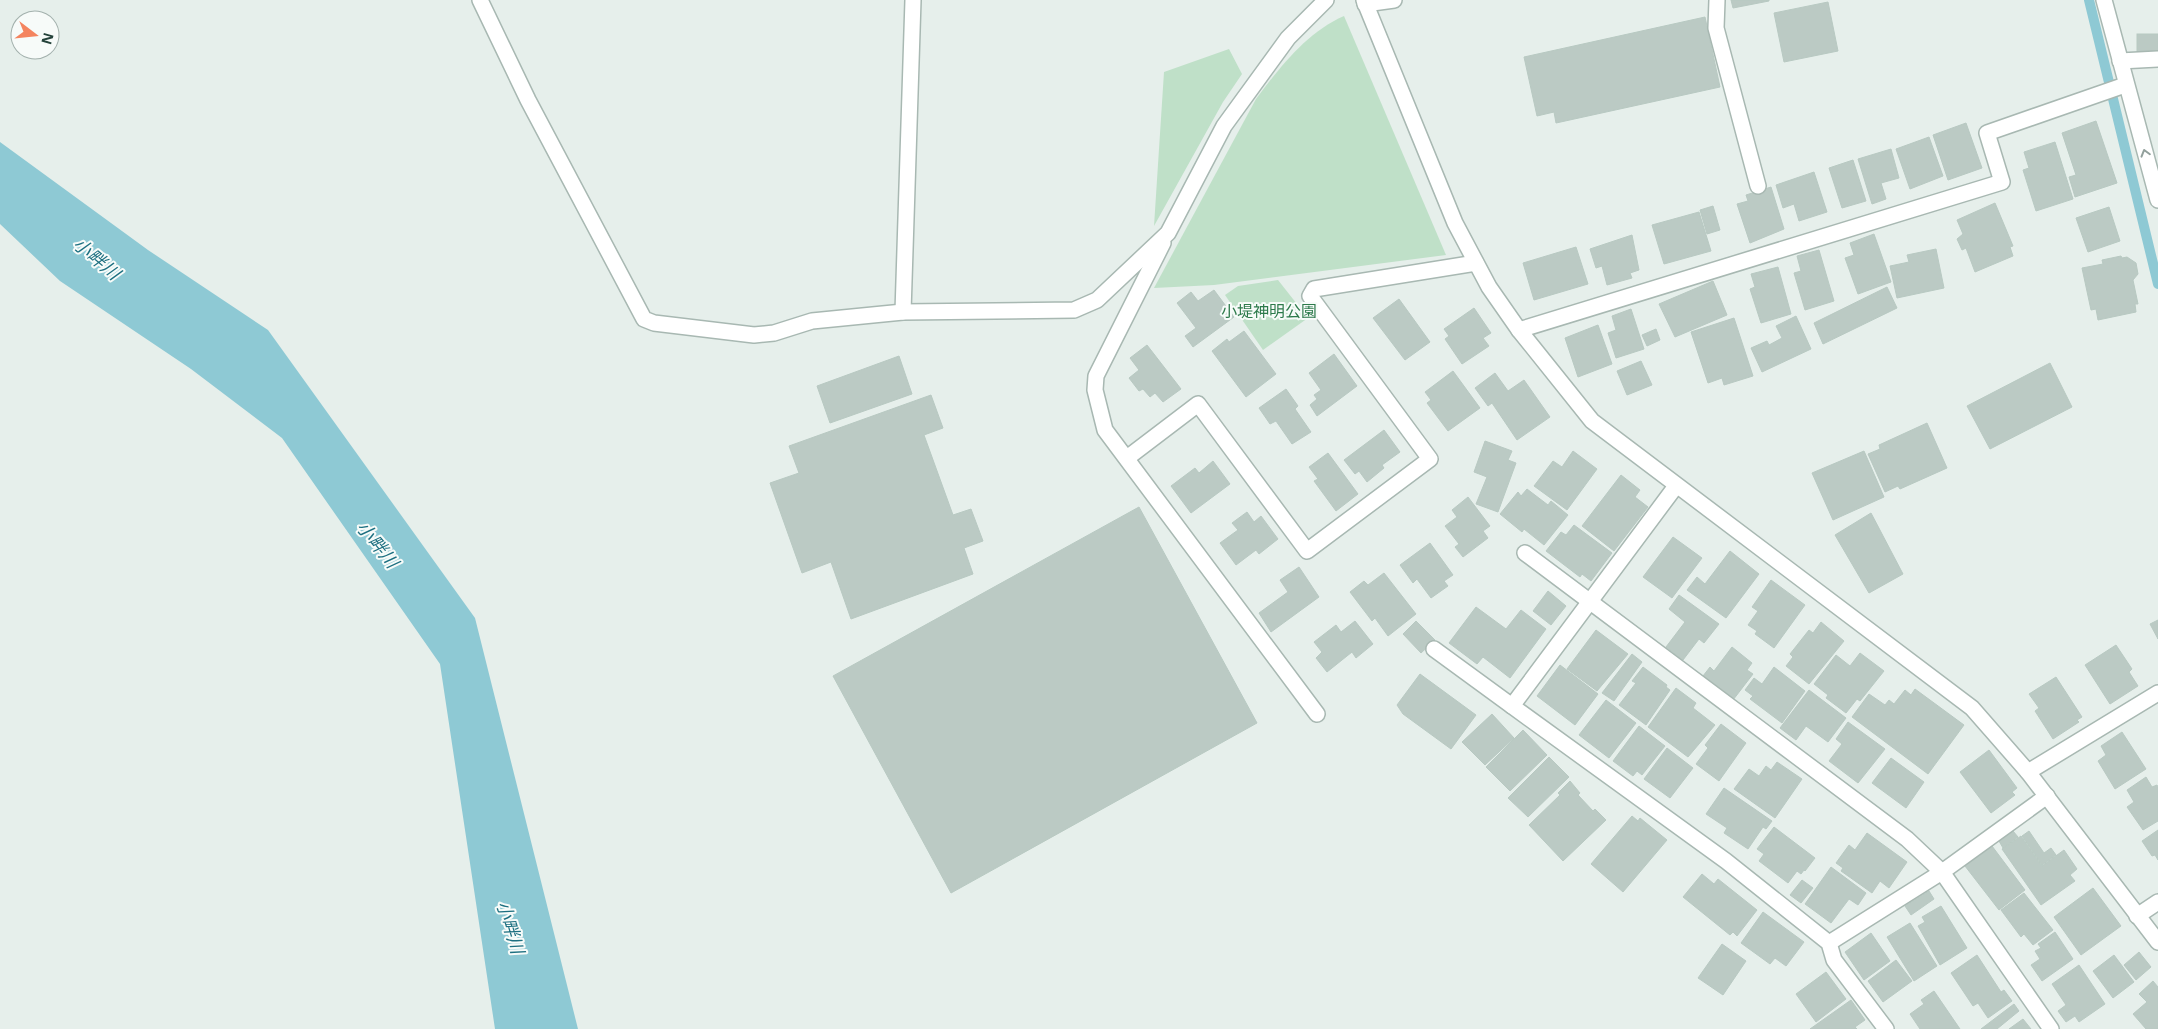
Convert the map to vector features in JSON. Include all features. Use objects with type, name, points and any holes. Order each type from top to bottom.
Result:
[{"type":"street","points":[[480,0],[528,100],[644,319],[654,323],[754,335],[774,333],[812,321],[903,312],[1074,310],[1097,300],[1168,233]]},
{"type":"street","points":[[903,312],[913,0]]},
{"type":"street","points":[[1317,714],[1105,430],[1096,390],[1096,376],[1224,126],[1288,38],[1326,0]]},
{"type":"street","points":[[1394,0],[1364,2],[1455,224],[1489,287],[1519,330],[1592,421],[1972,708],[2028,772],[2158,942]]},
{"type":"street","points":[[1717,0],[1716,28],[1758,186]]},
{"type":"street","points":[[2104,0],[2158,200]]},
{"type":"street","points":[[2120,60],[2158,59]]},
{"type":"street","points":[[1519,330],[2002,182],[1987,133],[2126,85]]},
{"type":"street","points":[[1126,458],[1198,404],[1307,551],[1430,459],[1310,296],[1314,289],[1476,263]]},
{"type":"street","points":[[1512,706],[1676,486]]},
{"type":"street","points":[[1525,553],[1907,839],[1942,872],[2050,1029]]},
{"type":"street","points":[[1434,649],[1726,862],[1830,943],[1834,960],[1886,1029]]},
{"type":"street","points":[[2028,772],[2158,694]]},
{"type":"street","points":[[1830,943],[1942,872],[2047,796]]},
{"type":"street","points":[[2137,916],[2158,902]]},
{"type":"green space","points":[[1344,16],[1446,255],[1214,285],[1154,288],[1256,99],[1285,63],[1306,41],[1318,31]]},
{"type":"green space","points":[[1229,49],[1242,74],[1223,102],[1154,226],[1164,72]]},
{"type":"green space","name":"小堤神明公園","points":[[1278,280],[1308,318],[1263,350],[1225,295],[1238,286]]},
{"type":"water","name":"小畔川","points":[[0,142],[148,250],[268,330],[475,618],[578,1029],[495,1029],[440,664],[282,438],[191,369],[60,281],[0,224]]},
{"type":"building","points":[[1731,0],[1769,0],[1769,1],[1733,8]]},
{"type":"building","points":[[1828,2],[1838,51],[1784,62],[1774,13]]},
{"type":"building","points":[[1705,17],[1720,87],[1556,123],[1554,112],[1537,116],[1524,57]]},
{"type":"building","points":[[2137,34],[2158,34],[2158,52],[2137,52]]},
{"type":"building","points":[[2096,121],[2117,183],[2075,197],[2069,177],[2076,175],[2062,133]]},
{"type":"building","points":[[1966,123],[1982,168],[1948,180],[1933,135]]},
{"type":"building","points":[[1929,137],[1943,176],[1910,189],[1896,149]]},
{"type":"building","points":[[2055,142],[2073,199],[2036,211],[2023,170],[2029,168],[2024,152]]},
{"type":"building","points":[[1891,149],[1899,178],[1881,183],[1886,199],[1872,204],[1858,159]]},
{"type":"building","points":[[1853,160],[1866,201],[1842,208],[1829,168]]},
{"type":"building","points":[[1814,172],[1827,212],[1799,221],[1794,204],[1783,208],[1776,185]]},
{"type":"building","points":[[1771,187],[1784,229],[1750,243],[1737,204],[1748,201],[1746,195]]},
{"type":"building","points":[[1995,203],[2013,246],[2010,247],[2013,256],[1975,272],[1966,248],[1962,250],[1957,239],[1963,234],[1957,220]]},
{"type":"building","points":[[1713,206],[1720,230],[1707,234],[1700,210]]},
{"type":"building","points":[[2109,207],[2120,241],[2088,252],[2076,218]]},
{"type":"building","points":[[1699,212],[1711,251],[1664,264],[1652,225]]},
{"type":"building","points":[[1874,234],[1891,282],[1858,294],[1845,258],[1854,255],[1850,243]]},
{"type":"building","points":[[1632,235],[1639,270],[1630,273],[1632,278],[1607,285],[1602,266],[1596,268],[1590,249]]},
{"type":"building","points":[[1576,247],[1588,284],[1534,300],[1523,263]]},
{"type":"building","points":[[1936,249],[1944,288],[1897,298],[1890,266],[1909,262],[1907,255]]},
{"type":"building","points":[[1819,250],[1834,301],[1805,310],[1794,273],[1801,271],[1797,256]]},
{"type":"building","points":[[2121,256],[2122,258],[2127,257],[2136,263],[2138,274],[2133,280],[2138,304],[2135,304],[2136,312],[2098,320],[2096,309],[2091,310],[2082,268],[2103,264],[2102,260]]},
{"type":"building","points":[[1778,267],[1791,314],[1761,323],[1750,289],[1755,287],[1751,274]]},
{"type":"building","points":[[1713,281],[1727,315],[1675,337],[1659,304]]},
{"type":"building","points":[[1887,287],[1897,308],[1823,344],[1814,323]]},
{"type":"building","points":[[1214,290],[1234,317],[1193,347],[1185,336],[1196,328],[1177,303],[1191,292],[1198,301]]},
{"type":"building","points":[[1399,299],[1430,342],[1405,360],[1373,318]]},
{"type":"building","points":[[1474,308],[1491,333],[1483,338],[1489,346],[1462,364],[1445,339],[1449,336],[1444,329]]},
{"type":"building","points":[[1631,309],[1644,349],[1616,358],[1608,333],[1616,330],[1612,316]]},
{"type":"building","points":[[1796,316],[1811,349],[1762,372],[1751,348],[1767,341],[1769,345],[1782,338],[1776,326]]},
{"type":"building","points":[[1734,318],[1753,376],[1724,385],[1722,378],[1708,383],[1691,332]]},
{"type":"building","points":[[1598,325],[1612,364],[1578,377],[1565,338]]},
{"type":"building","points":[[1656,329],[1660,340],[1647,346],[1642,335]]},
{"type":"building","points":[[1244,331],[1276,374],[1246,397],[1212,351],[1227,339],[1229,342]]},
{"type":"building","points":[[1147,345],[1181,389],[1163,402],[1155,393],[1150,397],[1143,389],[1139,391],[1129,378],[1139,370],[1130,358]]},
{"type":"building","points":[[1334,354],[1357,386],[1317,416],[1310,405],[1317,399],[1314,395],[1321,390],[1309,373]]},
{"type":"building","points":[[899,356],[912,394],[830,423],[817,386]]},
{"type":"building","points":[[1641,361],[1652,385],[1627,395],[1617,371]]},
{"type":"building","points":[[2050,363],[2072,407],[1990,449],[1967,406]]},
{"type":"building","points":[[1453,371],[1480,408],[1448,431],[1427,403],[1431,400],[1425,392]]},
{"type":"building","points":[[1495,373],[1508,391],[1524,380],[1550,417],[1517,440],[1492,403],[1488,406],[1475,388]]},
{"type":"building","points":[[1286,389],[1298,406],[1295,409],[1311,432],[1292,444],[1276,421],[1270,424],[1259,408]]},
{"type":"building","points":[[931,395],[943,428],[924,435],[953,515],[971,509],[983,541],[964,548],[973,574],[851,619],[831,562],[802,573],[770,483],[799,473],[789,446]]},
{"type":"building","points":[[1927,423],[1947,468],[1900,489],[1898,486],[1885,492],[1868,454],[1880,449],[1879,445]]},
{"type":"building","points":[[1384,430],[1400,452],[1382,465],[1384,468],[1367,482],[1359,471],[1355,474],[1344,460]]},
{"type":"building","points":[[1485,441],[1512,451],[1508,460],[1516,463],[1498,512],[1476,504],[1487,477],[1474,472]]},
{"type":"building","points":[[1573,451],[1597,469],[1567,510],[1534,486],[1553,461],[1562,467]]},
{"type":"building","points":[[1864,451],[1884,497],[1833,520],[1812,473]]},
{"type":"building","points":[[1328,453],[1358,494],[1336,511],[1314,481],[1318,479],[1309,467]]},
{"type":"building","points":[[1213,461],[1230,484],[1191,513],[1171,486],[1195,468],[1199,473]]},
{"type":"building","points":[[1621,475],[1640,490],[1635,497],[1648,507],[1614,551],[1582,526]]},
{"type":"building","points":[[1527,489],[1548,505],[1551,501],[1568,515],[1544,545],[1524,529],[1522,532],[1500,514],[1518,492],[1521,496]]},
{"type":"building","points":[[1468,497],[1490,526],[1483,531],[1488,538],[1463,557],[1455,547],[1459,544],[1445,526],[1457,517],[1452,510]]},
{"type":"building","points":[[1139,507],[1257,723],[951,893],[833,676]]},
{"type":"building","points":[[1247,512],[1254,522],[1261,516],[1278,539],[1259,554],[1256,550],[1236,565],[1220,543],[1238,530],[1232,523]]},
{"type":"building","points":[[1871,513],[1903,574],[1869,593],[1835,535]]},
{"type":"building","points":[[1574,525],[1612,553],[1591,581],[1582,574],[1580,577],[1546,551],[1561,532],[1566,535]]},
{"type":"building","points":[[1673,537],[1702,558],[1672,598],[1643,577]]},
{"type":"building","points":[[1430,543],[1453,575],[1444,581],[1448,586],[1431,598],[1417,579],[1413,583],[1400,565]]},
{"type":"building","points":[[1730,551],[1759,574],[1726,618],[1687,590],[1697,577],[1705,584]]},
{"type":"building","points":[[1299,567],[1319,597],[1271,632],[1259,613],[1288,592],[1280,580]]},
{"type":"building","points":[[1384,573],[1416,614],[1388,636],[1375,618],[1372,621],[1350,592],[1364,581],[1368,585]]},
{"type":"building","points":[[1771,580],[1805,605],[1774,648],[1755,634],[1757,631],[1748,625],[1758,611],[1752,607]]},
{"type":"building","points":[[1548,591],[1566,606],[1551,625],[1533,611]]},
{"type":"building","points":[[1679,595],[1719,624],[1704,643],[1699,639],[1683,660],[1666,647],[1685,622],[1669,609]]},
{"type":"building","points":[[1476,607],[1506,629],[1521,610],[1546,629],[1510,678],[1483,657],[1477,664],[1449,643]]},
{"type":"building","points":[[2158,620],[2158,639],[2150,624]]},
{"type":"building","points":[[1355,621],[1373,644],[1356,658],[1352,652],[1327,672],[1316,658],[1322,652],[1314,642],[1336,625],[1341,632]]},
{"type":"building","points":[[1416,621],[1435,640],[1421,653],[1403,634]]},
{"type":"building","points":[[1821,622],[1844,641],[1809,684],[1786,666],[1793,657],[1790,654],[1809,630],[1813,633]]},
{"type":"building","points":[[1596,630],[1628,654],[1597,691],[1567,669]]},
{"type":"building","points":[[2116,645],[2132,669],[2129,672],[2138,686],[2110,704],[2085,665]]},
{"type":"building","points":[[1732,647],[1752,663],[1747,670],[1753,674],[1733,700],[1703,676],[1710,667],[1714,671]]},
{"type":"building","points":[[1860,653],[1884,671],[1860,701],[1857,699],[1846,713],[1826,698],[1828,695],[1814,684],[1836,655],[1850,666]]},
{"type":"building","points":[[1632,654],[1642,662],[1614,701],[1602,693]]},
{"type":"building","points":[[1560,665],[1598,694],[1575,725],[1537,696]]},
{"type":"building","points":[[1643,667],[1667,685],[1666,687],[1670,690],[1646,725],[1619,705],[1636,683],[1632,681]]},
{"type":"building","points":[[1774,667],[1805,691],[1782,723],[1750,699],[1753,696],[1745,690],[1754,678],[1762,684]]},
{"type":"building","points":[[1420,674],[1476,715],[1451,749],[1403,714],[1397,705]]},
{"type":"building","points":[[2056,677],[2082,717],[2077,720],[2079,722],[2053,739],[2035,711],[2039,708],[2029,694]]},
{"type":"building","points":[[1676,688],[1696,703],[1693,708],[1715,725],[1688,757],[1648,727]]},
{"type":"building","points":[[1915,689],[1964,725],[1928,774],[1852,717],[1869,694],[1885,705],[1889,700],[1894,704],[1905,690],[1911,695]]},
{"type":"building","points":[[1809,690],[1846,718],[1828,742],[1806,726],[1796,740],[1780,728]]},
{"type":"building","points":[[1606,700],[1636,723],[1609,758],[1579,735]]},
{"type":"building","points":[[1492,714],[1514,738],[1485,765],[1462,742]]},
{"type":"building","points":[[1848,722],[1885,749],[1858,783],[1829,761],[1842,744],[1836,739]]},
{"type":"building","points":[[1721,724],[1746,743],[1719,781],[1696,764],[1708,748],[1705,745]]},
{"type":"building","points":[[1639,726],[1665,746],[1642,775],[1637,771],[1633,776],[1613,761]]},
{"type":"building","points":[[1523,730],[1547,755],[1510,791],[1486,767]]},
{"type":"building","points":[[2122,732],[2146,769],[2115,789],[2098,761],[2106,755],[2101,746]]},
{"type":"building","points":[[1667,748],[1693,768],[1670,798],[1644,779]]},
{"type":"building","points":[[1989,750],[2017,788],[2012,792],[2015,795],[1991,813],[1960,772]]},
{"type":"building","points":[[1549,757],[1569,777],[1528,817],[1508,798]]},
{"type":"building","points":[[1891,758],[1924,782],[1906,808],[1872,783]]},
{"type":"building","points":[[1777,762],[1802,779],[1775,818],[1734,789],[1749,769],[1759,776],[1766,766],[1771,770]]},
{"type":"building","points":[[2146,777],[2152,787],[2157,785],[2158,787],[2158,821],[2143,830],[2127,807],[2134,802],[2127,790]]},
{"type":"building","points":[[1570,781],[1580,793],[1578,795],[1593,811],[1595,809],[1606,820],[1563,861],[1529,825],[1560,795],[1558,793]]},
{"type":"building","points":[[1724,788],[1772,821],[1766,829],[1763,827],[1748,849],[1724,833],[1727,828],[1706,814]]},
{"type":"building","points":[[1632,816],[1638,821],[1640,818],[1667,840],[1623,892],[1591,864]]},
{"type":"building","points":[[1774,827],[1815,858],[1805,871],[1801,874],[1797,871],[1788,883],[1759,861],[1764,854],[1757,849]]},
{"type":"building","points":[[2158,830],[2158,860],[2155,855],[2152,856],[2142,841]]},
{"type":"building","points":[[2013,831],[2018,837],[2003,848],[1999,841]]},
{"type":"building","points":[[2029,831],[2044,853],[2051,848],[2056,855],[2042,865],[2022,836]]},
{"type":"building","points":[[1867,833],[1907,862],[1889,888],[1880,881],[1872,893],[1841,871],[1843,868],[1836,863],[1849,845],[1855,850]]},
{"type":"building","points":[[2021,836],[2042,866],[2064,850],[2077,869],[2070,875],[2075,881],[2041,905],[2002,849]]},
{"type":"building","points":[[1992,846],[2025,890],[1999,910],[1965,866]]},
{"type":"building","points":[[1831,867],[1866,893],[1858,905],[1849,899],[1831,923],[1805,904]]},
{"type":"building","points":[[1702,874],[1714,884],[1718,879],[1757,910],[1737,936],[1733,932],[1730,935],[1683,897]]},
{"type":"building","points":[[1802,880],[1813,888],[1801,903],[1790,895]]},
{"type":"building","points":[[2093,888],[2121,926],[2081,955],[2054,917]]},
{"type":"building","points":[[1929,891],[1934,899],[1911,915],[1905,906]]},
{"type":"building","points":[[2024,893],[2053,930],[2033,945],[2024,934],[2021,937],[2001,910]]},
{"type":"building","points":[[1941,906],[1967,948],[1940,965],[1918,926],[1925,922],[1922,917]]},
{"type":"building","points":[[1763,912],[1804,942],[1786,966],[1775,958],[1770,964],[1741,943]]},
{"type":"building","points":[[1910,923],[1937,966],[1914,981],[1887,937]]},
{"type":"building","points":[[2055,932],[2073,959],[2042,981],[2031,965],[2040,959],[2035,951],[2041,948],[2038,944]]},
{"type":"building","points":[[1871,933],[1890,961],[1864,980],[1845,952]]},
{"type":"building","points":[[1722,944],[1746,961],[1723,995],[1698,978]]},
{"type":"building","points":[[2139,952],[2151,967],[2136,980],[2124,965]]},
{"type":"building","points":[[1977,955],[2001,992],[2004,990],[2012,1001],[1988,1018],[1978,1003],[1973,1006],[1951,973]]},
{"type":"building","points":[[2114,955],[2134,982],[2113,998],[2093,971]]},
{"type":"building","points":[[1896,960],[1912,981],[1883,1002],[1868,981]]},
{"type":"building","points":[[2079,965],[2105,1004],[2079,1022],[2075,1016],[2066,1022],[2058,1011],[2066,1005],[2052,984]]},
{"type":"building","points":[[1826,972],[1846,999],[1816,1022],[1796,994]]},
{"type":"building","points":[[2153,981],[2158,987],[2158,1029],[2146,1029],[2133,1014],[2147,1002],[2139,994]]},
{"type":"building","points":[[1934,991],[1960,1029],[1920,1029],[1910,1014],[1924,1004],[1921,1000]]},
{"type":"building","points":[[1851,1000],[1865,1020],[1855,1027],[1857,1029],[1810,1029]]},
{"type":"building","points":[[2014,1004],[2019,1011],[1997,1029],[1981,1029]]},
{"type":"building","points":[[2023,1019],[2031,1029],[2009,1029]]},
{"type":"waterway","points":[[2089,0],[2158,284]]}]
